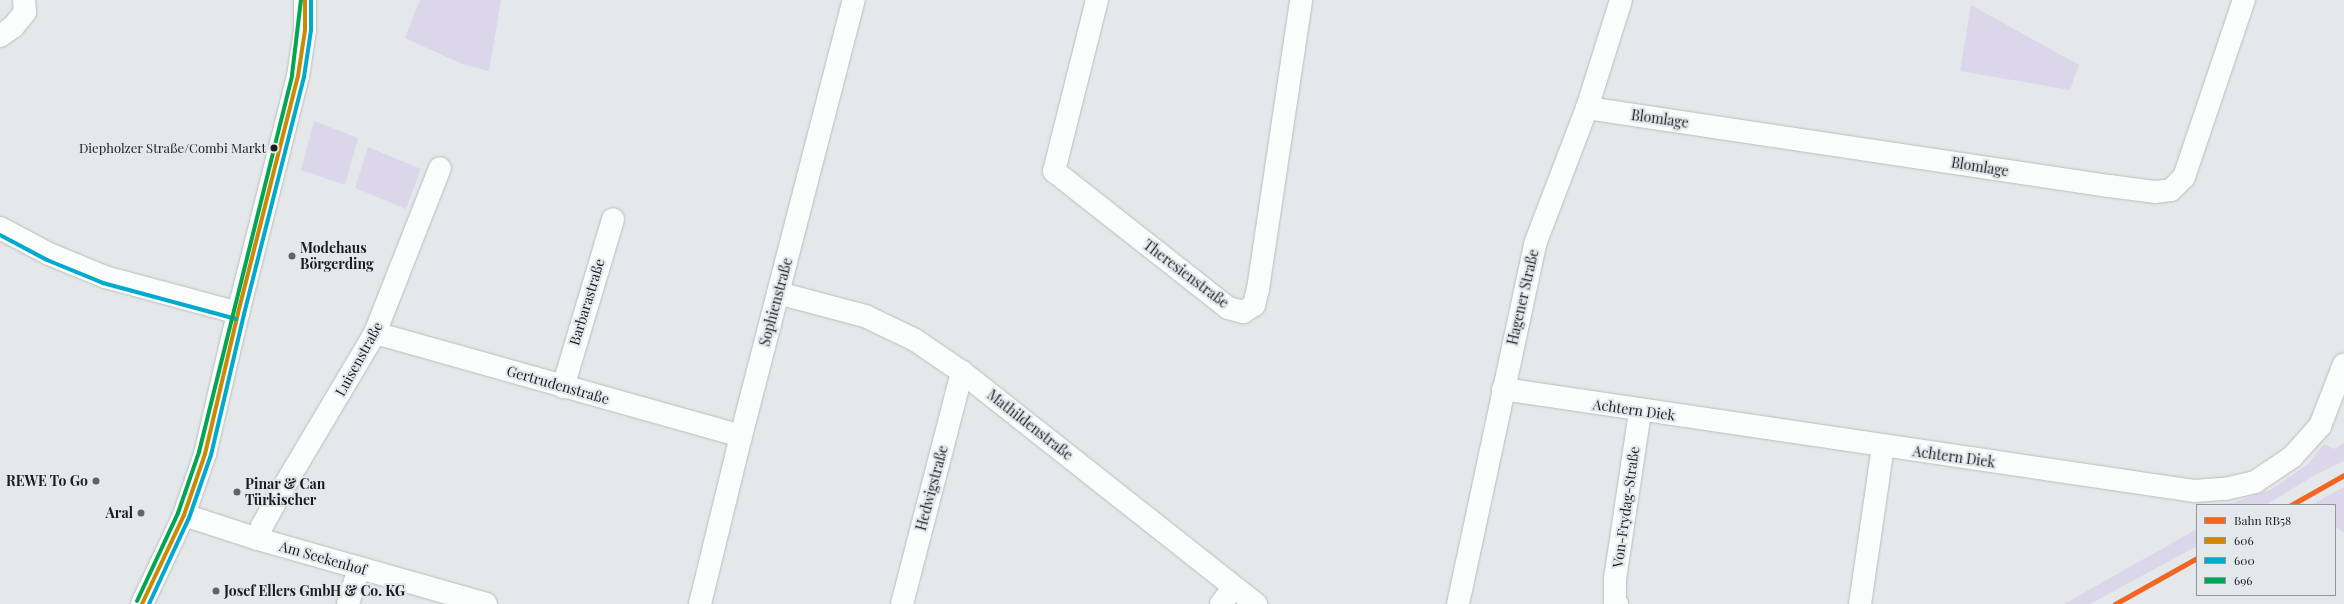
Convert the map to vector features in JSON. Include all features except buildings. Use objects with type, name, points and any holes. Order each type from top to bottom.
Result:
[{"type":"street","points":[[0,36],[13,27],[25,12],[24,0]]},
{"type":"street","name":"Sophienstraße","points":[[700,604],[741,436],[854,0]]},
{"type":"street","name":"Theresienstraße","points":[[1097,0],[1054,171],[1228,308],[1243,312],[1254,305],[1258,289],[1301,0]]},
{"type":"street","name":"Hagener Straße","points":[[1458,604],[1502,389],[1535,244],[1587,108],[1621,0]]},
{"type":"street","name":"Blomlage","points":[[1587,108],[2109,186],[2156,192],[2171,190],[2184,177],[2244,0]]},
{"type":"street","points":[[142,604],[184,515],[205,454],[238,313],[298,76],[305,30],[306,1]]},
{"type":"street","name":"Luisenstraße","points":[[258,539],[262,526],[286,483],[375,333],[440,168]]},
{"type":"street","name":"Barbarastraße","points":[[563,387],[613,219]]},
{"type":"street","points":[[0,228],[48,254],[105,277],[238,313]]},
{"type":"street","name":"Mathildenstraße","points":[[778,293],[865,316],[915,340],[962,372],[1256,604]]},
{"type":"street","name":"Gertrudenstraße","points":[[375,333],[741,436]]},
{"type":"street","name":"Achtern Diek","points":[[1502,389],[1640,411],[2182,491],[2225,489],[2255,482],[2292,457],[2320,426],[2344,364]]},
{"type":"street","name":"Hedwigstraße","points":[[902,604],[962,372]]},
{"type":"street","name":"Von-Frydag-Straße","points":[[1617,604],[1615,601],[1615,579],[1640,411]]},
{"type":"street","points":[[1860,604],[1884,447]]},
{"type":"street","name":"Am Seekenhof","points":[[184,515],[258,539],[486,604]]},
{"type":"street","points":[[348,604],[359,568]]},
{"type":"street","points":[[1221,604],[1234,587]]},
{"type":"shaded area","points":[[420,0],[501,0],[489,71],[462,64],[405,38]]},
{"type":"shaded area","points":[[1971,5],[2079,65],[2070,90],[1960,71]]},
{"type":"shaded area","points":[[314,121],[358,138],[345,185],[301,170]]},
{"type":"shaded area","points":[[368,147],[421,169],[406,209],[355,188]]},
{"type":"shaded area","points":[[2344,443],[2344,461],[2313,476],[2268,504],[2218,504],[2235,502],[2272,489],[2308,464],[2324,444],[2334,449]]},
{"type":"shaded area","points":[[2344,487],[2344,533],[2336,527],[2336,504],[2313,504]]},
{"type":"shaded area","points":[[2196,530],[2196,547],[2090,604],[2064,604]]},
{"type":"rail line","name":"RB58","points":[[2293,504],[2344,475]]},
{"type":"rail line","name":"RB58","points":[[2115,604],[2196,559]]},
{"type":"transit line","name":"696","points":[[137,601],[178,513],[199,452],[292,75],[301,0]]},
{"type":"transit line","name":"606","points":[[142,604],[184,515],[205,454],[238,313],[298,76],[305,30],[305,0]]},
{"type":"transit line","name":"600","points":[[149,604],[189,518],[211,455],[244,314],[304,77],[311,30],[311,0]]},
{"type":"transit line","name":"600","points":[[0,235],[47,260],[103,283],[236,319]]},
{"type":"place","name":"Diepholzer Straße/Combi Markt","points":[[274,148]]},
{"type":"place","name":"Modehaus Börgerding","points":[[292,256]]},
{"type":"place","name":"REWE To Go","points":[[96,481]]},
{"type":"place","name":"Pinar & Can Türkischer","points":[[237,492]]},
{"type":"place","name":"Aral","points":[[141,513]]},
{"type":"place","name":"Josef Ellers GmbH & Co. KG","points":[[216,591]]}]
